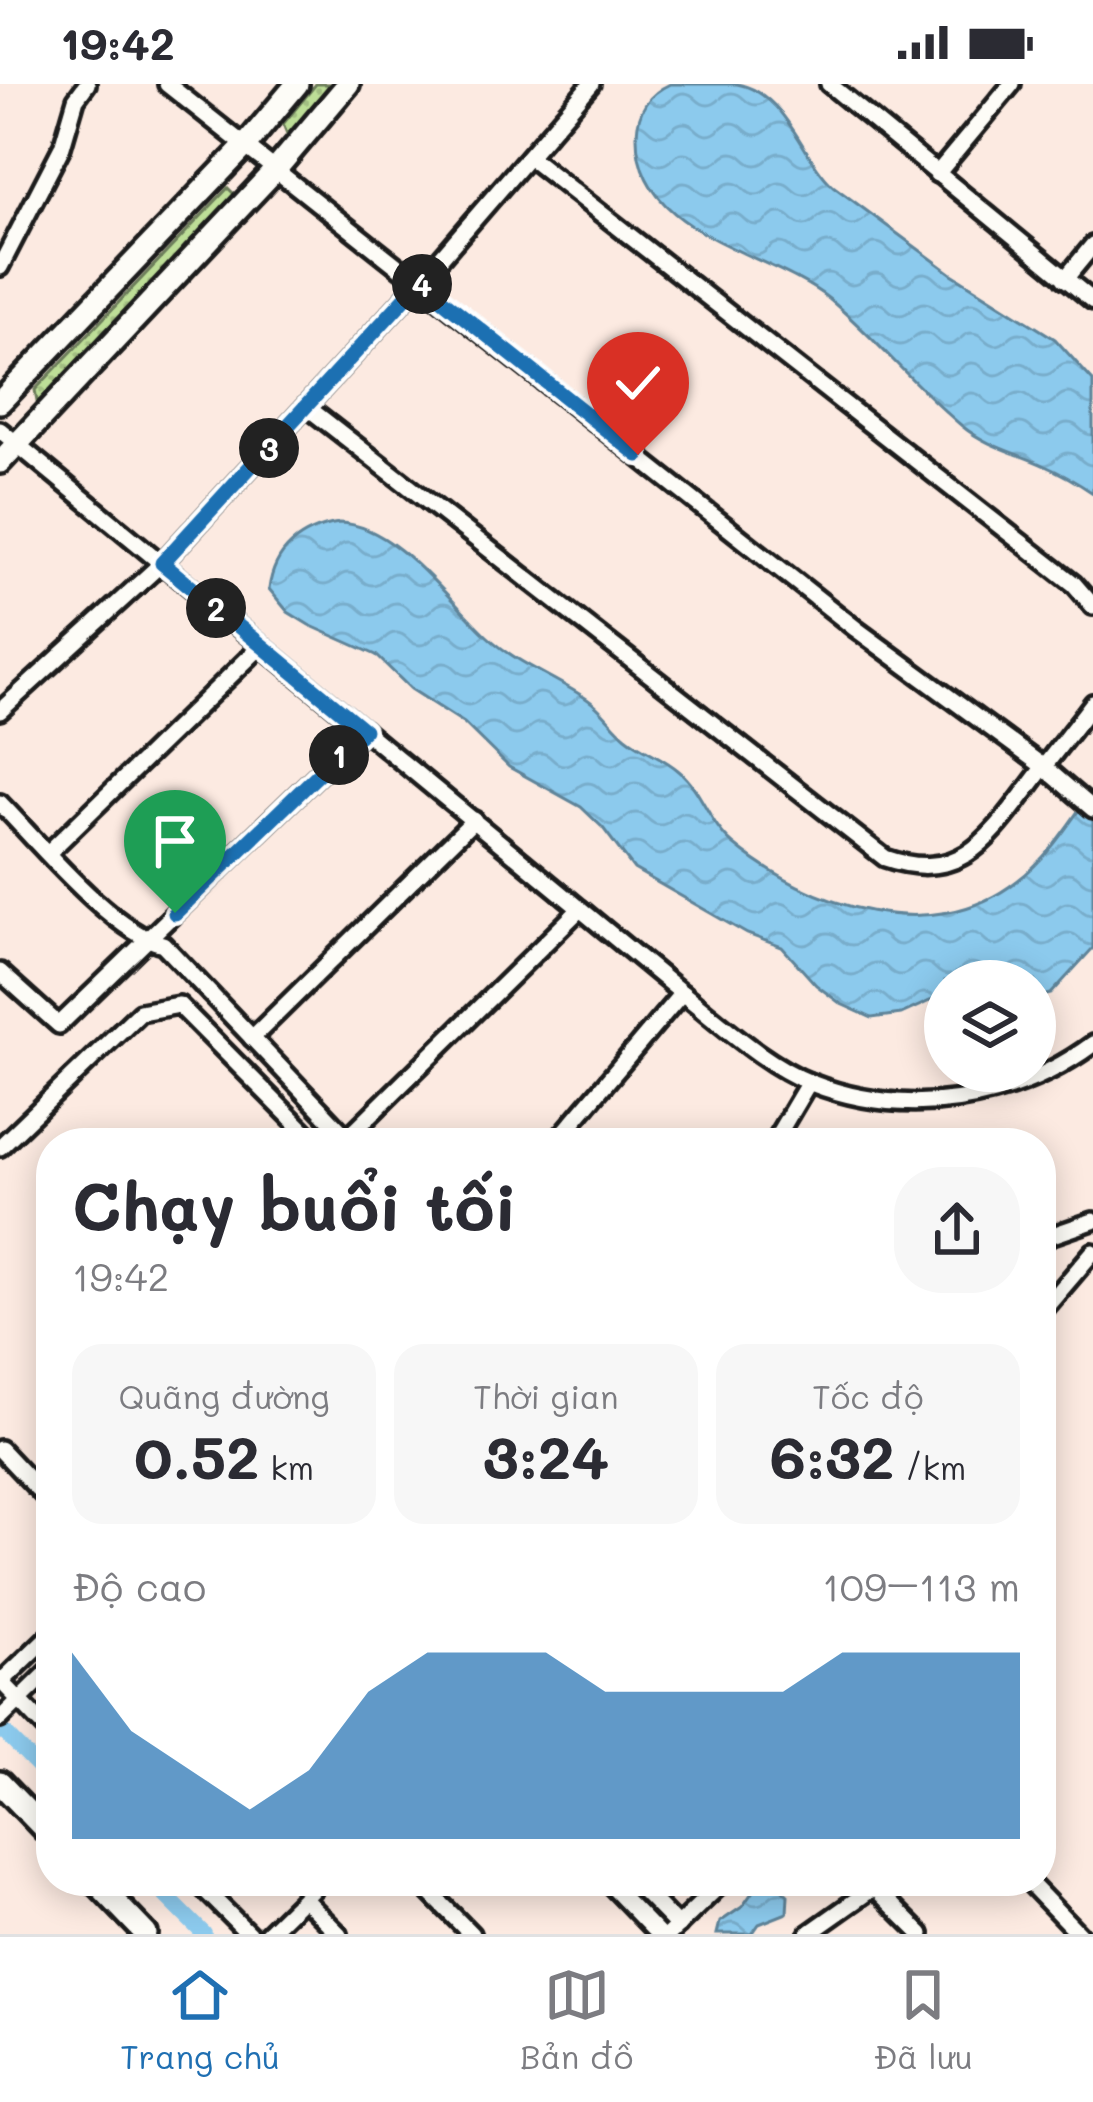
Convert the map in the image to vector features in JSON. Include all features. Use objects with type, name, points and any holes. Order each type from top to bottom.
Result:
[{"type":"main road","points":[[0,402],[246,145],[298,84]]},
{"type":"main road","points":[[5,446],[277,168],[348,84]]},
{"type":"main road","points":[[0,1783],[36,1820]]},
{"type":"main road","points":[[109,1896],[146,1934]]},
{"type":"street","points":[[0,266],[62,147],[76,99],[87,84]]},
{"type":"street","points":[[167,84],[856,629],[1044,766],[1093,809]]},
{"type":"street","points":[[0,711],[162,563],[420,282],[591,84]]},
{"type":"street","points":[[829,84],[1093,301]]},
{"type":"street","points":[[937,174],[1012,84]]},
{"type":"street","points":[[529,158],[1074,584],[1093,606]]},
{"type":"street","points":[[1065,279],[1093,245]]},
{"type":"street","points":[[307,407],[885,858],[934,866],[974,851],[996,830],[1093,703]]},
{"type":"street","points":[[5,446],[162,563],[682,993],[809,1082],[843,1093],[908,1102],[985,1096],[1028,1083],[1093,1044]]},
{"type":"street","points":[[49,852],[261,646]]},
{"type":"street","points":[[0,971],[59,1025],[364,730]]},
{"type":"street","points":[[0,803],[117,920],[147,941],[163,944],[338,1128]]},
{"type":"street","points":[[252,1038],[474,820]]},
{"type":"street","points":[[362,1128],[580,909]]},
{"type":"street","points":[[569,1128],[682,993]]},
{"type":"street","points":[[0,1147],[140,1012],[179,1005],[301,1128]]},
{"type":"street","points":[[782,1128],[809,1082]]},
{"type":"street","points":[[1056,1233],[1093,1221]]},
{"type":"street","points":[[1056,1295],[1093,1252]]},
{"type":"street","points":[[0,1449],[36,1487]]},
{"type":"street","points":[[36,1648],[0,1682],[36,1718]]},
{"type":"street","points":[[0,1719],[36,1684]]},
{"type":"street","points":[[211,1896],[249,1934]]},
{"type":"street","points":[[267,1934],[307,1896]]},
{"type":"street","points":[[433,1896],[470,1934]]},
{"type":"street","points":[[621,1896],[658,1934]]},
{"type":"street","points":[[646,1896],[673,1930],[708,1896]]},
{"type":"street","points":[[808,1934],[862,1896]]},
{"type":"street","points":[[889,1896],[921,1934]]},
{"type":"street","points":[[1042,1896],[1079,1934]]},
{"type":"street","points":[[304,1899],[339,1934]]},
{"type":"green space","points":[[316,84],[335,84],[297,129],[287,134],[283,124]]},
{"type":"green space","points":[[228,188],[236,196],[45,399],[37,401],[35,390]]},
{"type":"water","points":[[670,84],[737,84],[754,90],[780,112],[833,186],[952,274],[1055,339],[1093,381],[1093,493],[971,433],[829,299],[709,236],[658,196],[642,168],[637,134],[642,110]]},
{"type":"water","points":[[339,523],[360,527],[400,550],[499,646],[587,699],[626,737],[679,771],[733,844],[797,886],[834,901],[910,915],[947,912],[984,901],[1039,861],[1093,790],[1093,948],[1056,989],[1056,960],[924,960],[924,1004],[901,1014],[872,1018],[841,1004],[816,985],[782,947],[747,934],[634,869],[581,807],[509,767],[464,723],[411,689],[376,655],[288,612],[269,589],[272,575],[283,553],[313,530]]},
{"type":"water","points":[[750,1896],[788,1896],[787,1913],[759,1924],[752,1934],[717,1934],[720,1922]]},
{"type":"waterway","points":[[3,1731],[36,1765]]},
{"type":"waterway","points":[[166,1896],[204,1934]]},
{"type":"route","points":[[175,913],[364,730],[162,563],[420,282],[638,455]]}]
